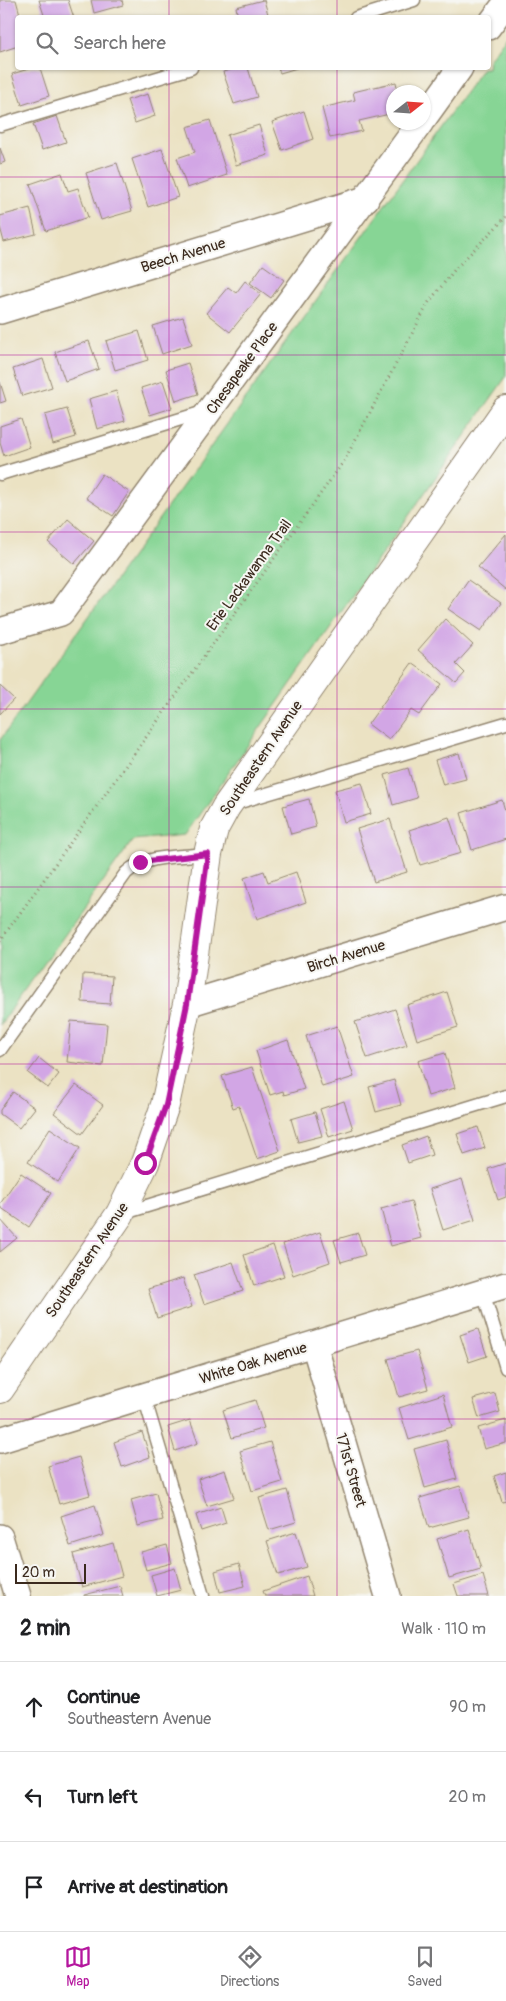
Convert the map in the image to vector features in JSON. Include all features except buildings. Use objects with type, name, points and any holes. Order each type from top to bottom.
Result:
[{"type":"street","points":[[491,23],[506,3]]},
{"type":"street","points":[[431,108],[459,70]]},
{"type":"street","name":"Chesapeake Place","points":[[0,631],[61,612],[212,410],[414,130]]},
{"type":"street","name":"Beech Avenue","points":[[0,311],[366,199]]},
{"type":"street","name":"Southeastern Avenue","points":[[0,1389],[120,1214],[145,1163],[166,1105],[187,1004],[208,854],[214,830],[226,806],[506,410]]},
{"type":"street","name":"Birch Avenue","points":[[187,1004],[506,907]]},
{"type":"street","name":"White Oak Avenue","points":[[0,1440],[495,1288]]},
{"type":"street","name":"171st Street","points":[[314,1344],[388,1596]]},
{"type":"street","points":[[0,1537],[18,1596]]},
{"type":"lane","points":[[366,15],[414,0]]},
{"type":"lane","points":[[0,125],[184,70]]},
{"type":"lane","points":[[0,474],[212,410]]},
{"type":"lane","points":[[226,806],[506,723]]},
{"type":"lane","points":[[0,1050],[126,873],[133,866],[150,860],[208,854]]},
{"type":"lane","points":[[120,1214],[506,1096]]},
{"type":"lane","points":[[495,1288],[506,1368]]},
{"type":"lane","points":[[144,1396],[203,1596]]},
{"type":"path","name":"Erie Lackawanna Trail","points":[[0,941],[344,461],[429,302],[456,268],[506,216]]},
{"type":"green space","points":[[506,36],[506,377],[185,835],[133,840],[0,1025],[0,740],[482,70],[491,70],[491,57]]},
{"type":"route","points":[[140,862],[208,854],[187,1004],[166,1105],[145,1163]]}]
